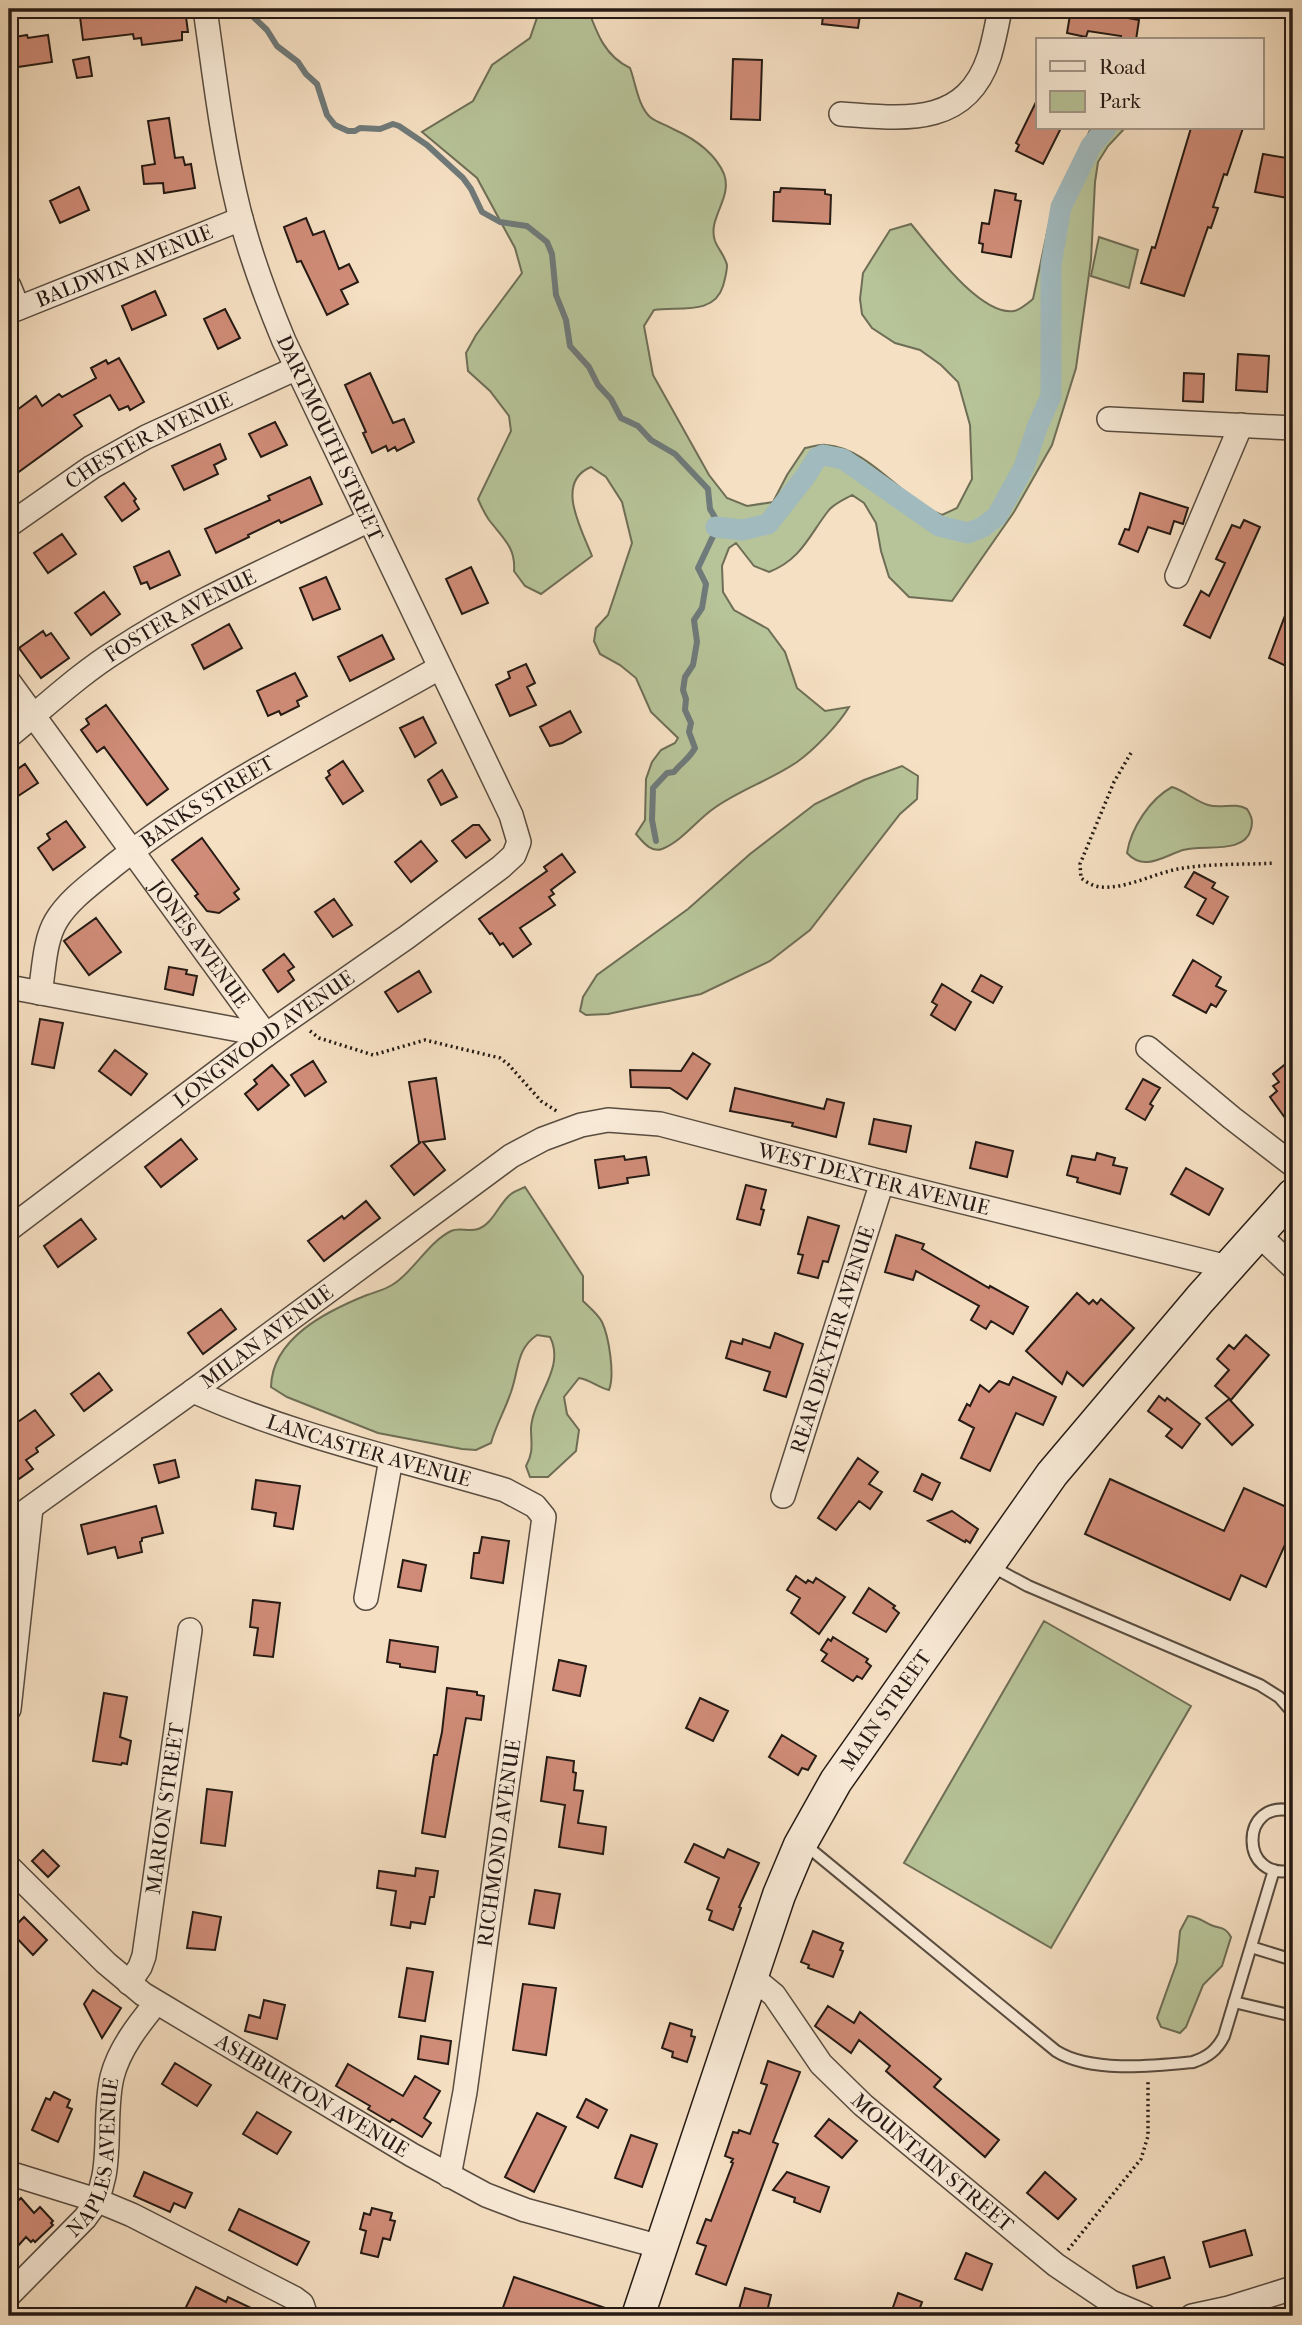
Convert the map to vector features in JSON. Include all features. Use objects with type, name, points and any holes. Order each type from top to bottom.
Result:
[{"type":"main road","name":"MAIN STREET","points":[[638,2316],[779,1895],[802,1842],[836,1782],[1073,1447],[1293,1195]]},
{"type":"street","name":"DARTMOUTH STREET","points":[[205,9],[222,131],[241,219],[272,312],[511,815],[519,846]]},
{"type":"street","points":[[841,114],[915,117],[931,114],[952,104],[970,90],[984,71],[992,49],[1000,9]]},
{"type":"street","name":"BALDWIN AVENUE","points":[[14,310],[241,219]]},
{"type":"street","points":[[9,286],[14,310]]},
{"type":"street","name":"CHESTER AVENUE","points":[[9,525],[92,467],[146,437],[297,368]]},
{"type":"street","points":[[1110,419],[1293,428]]},
{"type":"street","points":[[1177,576],[1241,425]]},
{"type":"street","name":"FOSTER AVENUE","points":[[9,736],[72,682],[134,640],[202,602],[369,520]]},
{"type":"street","name":"BANKS STREET","points":[[40,993],[55,922],[74,900],[131,852],[254,770],[439,668]]},
{"type":"street","name":"JONES AVENUE","points":[[9,682],[267,1035]]},
{"type":"street","name":"LONGWOOD AVENUE","points":[[9,1229],[267,1035],[407,937],[509,859],[519,846]]},
{"type":"street","points":[[9,988],[267,1035]]},
{"type":"street","points":[[1147,1048],[1293,1165]]},
{"type":"street","name":"WEST DEXTER AVENUE","points":[[524,1149],[575,1127],[608,1121],[660,1124],[1228,1267]]},
{"type":"street","name":"MILAN AVENUE","points":[[9,1523],[193,1391],[494,1168],[524,1149]]},
{"type":"street","name":"REAR DEXTER AVENUE","points":[[783,1496],[882,1182]]},
{"type":"street","points":[[1258,1234],[1293,1267]]},
{"type":"street","name":"LANCASTER AVENUE","points":[[193,1391],[266,1420],[391,1459],[505,1490],[541,1511]]},
{"type":"street","points":[[366,1598],[391,1459]]},
{"type":"street","points":[[9,1709],[31,1508]]},
{"type":"street","name":"RICHMOND AVENUE","points":[[449,2176],[465,2092],[545,1524],[541,1511]]},
{"type":"street","name":"MARION STREET","points":[[129,1983],[144,1956],[190,1630]]},
{"type":"street","name":"ASHBURTON AVENUE","points":[[9,1867],[129,1983],[156,2003],[449,2176],[486,2195],[525,2210],[661,2247]]},
{"type":"street","name":"MOUNTAIN STREET","points":[[751,1976],[774,1995],[816,2057],[842,2086],[1056,2265],[1111,2302],[1143,2316]]},
{"type":"street","name":"NAPLES AVENUE","points":[[9,2295],[85,2218],[96,2200],[105,2167],[113,2075],[128,2041],[156,2003]]},
{"type":"street","points":[[9,2173],[96,2200],[166,2231],[294,2298],[305,2312]]},
{"type":"street","points":[[1192,2316],[1229,2308],[1293,2288]]},
{"type":"lane","points":[[989,1565],[1028,1586],[1260,1685],[1289,1704],[1293,1713]]},
{"type":"lane","points":[[1293,1808],[1268,1813],[1259,1821],[1253,1832],[1252,1844],[1263,1865],[1274,1870],[1293,1870]]},
{"type":"lane","points":[[802,1842],[1056,2051],[1070,2059],[1093,2065],[1189,2062],[1209,2055],[1222,2040],[1274,1870]]},
{"type":"lane","points":[[1251,1947],[1293,1960]]},
{"type":"lane","points":[[1234,2002],[1293,2016]]},
{"type":"path","points":[[1131,753],[1114,782],[1080,864],[1081,878],[1097,887],[1110,887],[1198,866],[1275,863]]},
{"type":"path","points":[[292,1017],[319,1038],[373,1055],[425,1040],[499,1058],[508,1064],[541,1101],[557,1110],[575,1127]]},
{"type":"path","points":[[1056,2265],[1141,2159],[1147,2136],[1148,2064]]},
{"type":"green space","points":[[540,9],[588,9],[608,51],[630,68],[646,112],[652,119],[703,147],[715,159],[724,174],[725,191],[713,233],[727,265],[723,286],[712,302],[704,306],[654,310],[644,326],[653,375],[709,475],[727,498],[747,506],[773,502],[805,448],[823,445],[842,448],[857,455],[927,508],[942,515],[957,508],[972,479],[970,425],[958,382],[920,350],[895,343],[872,328],[862,314],[860,299],[863,273],[890,230],[911,224],[943,263],[972,292],[1001,310],[1019,309],[1033,299],[1051,214],[1090,130],[1123,130],[1098,162],[1091,260],[1076,368],[1052,445],[1014,512],[952,601],[909,597],[889,577],[876,523],[864,503],[852,495],[829,510],[797,553],[769,572],[754,566],[736,543],[729,548],[722,566],[723,592],[734,610],[768,629],[785,652],[797,688],[825,711],[849,707],[826,736],[797,762],[723,802],[676,841],[658,850],[648,846],[636,834],[645,820],[646,779],[652,762],[661,750],[675,743],[678,738],[651,712],[636,678],[600,654],[594,641],[596,628],[608,615],[632,543],[622,502],[606,477],[591,467],[580,474],[572,495],[592,556],[541,594],[525,586],[514,571],[513,556],[508,544],[489,520],[478,499],[511,431],[509,416],[490,391],[468,371],[466,353],[476,335],[522,273],[515,248],[477,178],[422,132],[473,101],[492,65],[530,38]]},
{"type":"green space","points":[[1099,237],[1138,250],[1129,288],[1091,276]]},
{"type":"green space","points":[[902,766],[918,776],[917,799],[900,814],[810,930],[770,961],[701,994],[608,1014],[586,1015],[580,1011],[583,997],[597,975],[688,909],[750,854],[815,804],[864,780]]},
{"type":"green space","points":[[1172,787],[1208,805],[1247,809],[1252,821],[1247,837],[1232,845],[1191,848],[1154,861],[1134,859],[1127,853],[1137,824],[1156,799]]},
{"type":"green space","points":[[525,1187],[583,1276],[583,1301],[602,1322],[611,1366],[609,1390],[579,1378],[564,1397],[567,1414],[579,1430],[576,1451],[548,1477],[530,1477],[526,1466],[531,1452],[533,1416],[552,1371],[554,1349],[550,1337],[537,1335],[525,1347],[491,1443],[476,1450],[378,1433],[287,1397],[271,1387],[281,1354],[304,1329],[335,1309],[383,1290],[400,1280],[442,1236],[454,1230],[475,1230],[483,1226],[507,1198]]},
{"type":"green space","points":[[1044,1621],[1191,1706],[1051,1948],[904,1863]]},
{"type":"green space","points":[[1188,1916],[1224,1929],[1231,1937],[1222,1966],[1203,1985],[1186,2027],[1180,2033],[1161,2027],[1157,2018],[1177,1962],[1180,1931]]},
{"type":"building","points":[[79,9],[103,9],[104,15],[150,9],[185,9],[188,32],[182,32],[182,40],[142,45],[141,38],[134,39],[133,34],[83,40]]},
{"type":"building","points":[[824,9],[861,9],[858,28],[822,24]]},
{"type":"building","points":[[1071,9],[1123,10],[1122,17],[1139,20],[1136,38],[1120,38],[1088,31],[1086,37],[1067,33]]},
{"type":"building","points":[[27,35],[28,38],[48,35],[52,62],[11,68],[9,38]]},
{"type":"building","points":[[89,57],[92,76],[77,78],[73,60]]},
{"type":"building","points":[[733,59],[762,60],[760,120],[731,119]]},
{"type":"building","points":[[1036,102],[1036,130],[1060,130],[1043,164],[1016,151],[1019,145],[1016,143]]},
{"type":"building","points":[[169,118],[175,158],[183,157],[185,165],[191,164],[195,188],[164,193],[163,183],[144,184],[142,166],[155,164],[148,121]]},
{"type":"building","points":[[1190,130],[1242,130],[1213,207],[1218,208],[1211,228],[1208,227],[1184,296],[1141,283],[1152,247],[1155,248]]},
{"type":"building","points":[[1263,154],[1293,159],[1293,199],[1255,192]]},
{"type":"building","points":[[79,187],[89,210],[60,223],[50,201]]},
{"type":"building","points":[[781,188],[825,190],[825,194],[831,195],[830,224],[773,221],[774,192],[780,192]]},
{"type":"building","points":[[995,190],[1016,194],[1015,200],[1021,201],[1011,257],[982,252],[983,244],[979,243],[982,223],[989,224]]},
{"type":"building","points":[[306,218],[313,235],[324,231],[339,269],[349,264],[358,282],[341,290],[348,304],[327,315],[301,261],[297,262],[284,227]]},
{"type":"building","points":[[155,291],[166,315],[132,330],[122,306]]},
{"type":"building","points":[[225,309],[240,338],[218,349],[204,319]]},
{"type":"building","points":[[1238,354],[1269,356],[1267,392],[1236,390]]},
{"type":"building","points":[[119,358],[144,402],[130,410],[128,406],[119,410],[110,395],[74,415],[82,426],[9,479],[9,416],[36,396],[42,406],[59,394],[62,397],[96,378],[91,368],[106,360],[108,364]]},
{"type":"building","points":[[370,373],[393,423],[404,419],[414,442],[397,451],[395,447],[388,451],[386,446],[372,453],[363,433],[366,432],[345,385]]},
{"type":"building","points":[[1184,373],[1204,374],[1203,402],[1183,401]]},
{"type":"building","points":[[275,422],[287,445],[261,457],[249,434]]},
{"type":"building","points":[[220,444],[226,459],[214,465],[218,474],[184,490],[172,466]]},
{"type":"building","points":[[310,477],[322,504],[281,523],[279,520],[216,553],[205,529],[270,500],[268,496]]},
{"type":"building","points":[[124,483],[136,499],[134,501],[139,509],[122,521],[105,497]]},
{"type":"building","points":[[1140,493],[1188,508],[1183,524],[1174,521],[1170,534],[1148,527],[1138,552],[1119,544],[1125,529],[1129,530]]},
{"type":"building","points":[[1244,520],[1260,527],[1210,638],[1184,625],[1201,591],[1209,596],[1225,563],[1216,559],[1232,525],[1240,528]]},
{"type":"building","points":[[62,534],[76,554],[48,573],[34,553]]},
{"type":"building","points":[[169,551],[180,575],[150,589],[147,582],[141,584],[134,567]]},
{"type":"building","points":[[471,567],[488,603],[462,614],[446,579]]},
{"type":"building","points":[[326,577],[340,609],[313,620],[300,588]]},
{"type":"building","points":[[104,592],[120,614],[91,635],[75,613]]},
{"type":"building","points":[[1292,597],[1293,656],[1288,667],[1269,658]]},
{"type":"building","points":[[229,624],[242,648],[204,669],[192,645]]},
{"type":"building","points":[[43,631],[46,636],[51,633],[69,658],[41,678],[19,648]]},
{"type":"building","points":[[382,635],[394,659],[350,681],[338,657]]},
{"type":"building","points":[[526,664],[535,683],[527,687],[536,705],[510,716],[496,685],[510,678],[508,672]]},
{"type":"building","points":[[295,673],[307,696],[297,701],[299,706],[281,715],[279,711],[268,716],[257,691]]},
{"type":"building","points":[[106,705],[168,789],[147,805],[104,747],[97,752],[81,730],[89,724],[86,719]]},
{"type":"building","points":[[570,711],[581,732],[562,743],[550,746],[540,727]]},
{"type":"building","points":[[423,717],[436,743],[415,757],[400,728]]},
{"type":"building","points":[[343,761],[363,791],[343,804],[326,778],[330,775],[328,771]]},
{"type":"building","points":[[25,764],[38,783],[9,802],[9,775]]},
{"type":"building","points":[[442,770],[457,797],[441,805],[428,780]]},
{"type":"building","points":[[66,821],[85,847],[53,870],[38,848],[50,839],[47,834]]},
{"type":"building","points":[[473,825],[479,825],[490,840],[466,858],[452,841]]},
{"type":"building","points":[[202,838],[239,889],[234,893],[239,899],[219,913],[207,911],[195,896],[198,894],[172,860]]},
{"type":"building","points":[[421,841],[437,861],[411,882],[395,862]]},
{"type":"building","points":[[562,854],[575,872],[551,890],[554,894],[549,897],[555,905],[520,928],[531,944],[513,957],[479,919],[547,871],[544,867]]},
{"type":"building","points":[[1194,872],[1215,883],[1212,888],[1228,897],[1213,924],[1197,915],[1206,899],[1185,887]]},
{"type":"building","points":[[334,899],[352,925],[333,937],[315,912]]},
{"type":"building","points":[[96,918],[121,952],[89,975],[64,941]]},
{"type":"building","points":[[284,954],[294,967],[288,971],[294,980],[278,992],[263,970]]},
{"type":"building","points":[[1193,960],[1221,977],[1216,986],[1226,991],[1216,1007],[1211,1004],[1206,1013],[1173,995]]},
{"type":"building","points":[[169,967],[187,970],[186,974],[197,976],[193,995],[165,989]]},
{"type":"building","points":[[419,971],[431,992],[398,1012],[385,992]]},
{"type":"building","points":[[981,975],[1002,987],[993,1003],[972,991]]},
{"type":"building","points":[[942,984],[971,1002],[955,1030],[931,1015],[937,1005],[932,1002]]},
{"type":"building","points":[[40,1019],[63,1023],[54,1068],[32,1064]]},
{"type":"building","points":[[115,1050],[147,1074],[131,1095],[99,1071]]},
{"type":"building","points":[[693,1053],[710,1064],[687,1099],[670,1088],[631,1087],[630,1070],[681,1071]]},
{"type":"building","points":[[1293,1058],[1293,1129],[1270,1097],[1277,1091],[1273,1086],[1279,1082],[1273,1074]]},
{"type":"building","points":[[313,1061],[326,1082],[305,1096],[291,1075]]},
{"type":"building","points":[[272,1065],[289,1085],[258,1110],[245,1094],[257,1084],[254,1080]]},
{"type":"building","points":[[436,1078],[445,1139],[423,1142],[445,1170],[414,1195],[391,1166],[421,1142],[419,1143],[409,1082]]},
{"type":"building","points":[[1143,1079],[1160,1088],[1150,1104],[1153,1106],[1145,1120],[1126,1109]]},
{"type":"building","points":[[735,1088],[824,1109],[827,1099],[844,1103],[836,1137],[792,1126],[793,1123],[730,1111]]},
{"type":"building","points":[[874,1119],[911,1126],[906,1152],[869,1144]]},
{"type":"building","points":[[181,1139],[197,1159],[161,1187],[145,1167]]},
{"type":"building","points":[[976,1142],[1013,1151],[1007,1177],[970,1168]]},
{"type":"building","points":[[1097,1153],[1115,1158],[1113,1165],[1127,1168],[1120,1194],[1077,1182],[1078,1178],[1067,1175],[1072,1156],[1095,1160]]},
{"type":"building","points":[[624,1156],[625,1160],[646,1157],[649,1175],[627,1178],[628,1183],[599,1188],[595,1160]]},
{"type":"building","points":[[1186,1168],[1223,1189],[1209,1215],[1171,1194]]},
{"type":"building","points":[[746,1185],[766,1190],[760,1225],[737,1219]]},
{"type":"building","points":[[366,1201],[380,1218],[324,1261],[308,1241],[342,1216],[344,1219]]},
{"type":"building","points":[[808,1217],[839,1226],[828,1262],[823,1261],[818,1278],[798,1273],[803,1255],[798,1254]]},
{"type":"building","points":[[81,1219],[96,1239],[58,1267],[44,1246]]},
{"type":"building","points":[[896,1235],[924,1244],[922,1249],[1028,1307],[1013,1334],[991,1321],[986,1329],[971,1320],[979,1306],[916,1271],[913,1280],[885,1272]]},
{"type":"building","points":[[1077,1293],[1089,1304],[1093,1300],[1097,1304],[1101,1299],[1134,1328],[1083,1386],[1067,1372],[1062,1384],[1026,1351]]},
{"type":"building","points":[[221,1309],[236,1329],[203,1354],[188,1333]]},
{"type":"building","points":[[775,1333],[803,1344],[786,1397],[764,1390],[770,1372],[726,1358],[731,1341],[742,1344],[743,1339],[770,1348]]},
{"type":"building","points":[[1246,1335],[1269,1355],[1231,1400],[1215,1386],[1229,1370],[1217,1359],[1229,1345],[1234,1349]]},
{"type":"building","points":[[99,1373],[112,1390],[84,1411],[71,1394]]},
{"type":"building","points":[[1013,1377],[1056,1397],[1043,1425],[1016,1413],[990,1471],[961,1458],[974,1428],[959,1420],[967,1404],[970,1406],[980,1385],[989,1392],[999,1381],[1009,1385]]},
{"type":"building","points":[[1159,1396],[1165,1401],[1167,1398],[1200,1424],[1182,1448],[1166,1436],[1172,1429],[1148,1411]]},
{"type":"building","points":[[1229,1399],[1253,1425],[1232,1445],[1206,1418]]},
{"type":"building","points":[[35,1410],[54,1435],[36,1448],[38,1452],[26,1460],[33,1469],[9,1486],[9,1428]]},
{"type":"building","points":[[858,1458],[878,1472],[869,1484],[882,1492],[870,1509],[859,1501],[836,1530],[818,1518]]},
{"type":"building","points":[[175,1460],[179,1477],[159,1483],[154,1465]]},
{"type":"building","points":[[922,1474],[940,1483],[932,1500],[914,1491]]},
{"type":"building","points":[[1110,1479],[1224,1531],[1244,1488],[1293,1510],[1293,1527],[1266,1587],[1241,1575],[1230,1600],[1085,1534]]},
{"type":"building","points":[[256,1480],[300,1486],[293,1529],[274,1526],[276,1513],[252,1509]]},
{"type":"building","points":[[156,1506],[163,1533],[142,1538],[142,1552],[118,1558],[115,1547],[88,1554],[81,1525]]},
{"type":"building","points":[[952,1511],[978,1529],[970,1543],[928,1521]]},
{"type":"building","points":[[482,1537],[509,1541],[503,1583],[471,1578],[474,1553],[479,1553]]},
{"type":"building","points":[[403,1560],[426,1565],[421,1591],[398,1587]]},
{"type":"building","points":[[796,1576],[806,1583],[808,1580],[813,1583],[816,1578],[845,1597],[819,1634],[791,1613],[800,1598],[787,1590]]},
{"type":"building","points":[[869,1588],[895,1606],[893,1608],[899,1613],[886,1632],[853,1613]]},
{"type":"building","points":[[253,1600],[280,1603],[273,1657],[254,1655],[258,1628],[250,1627]]},
{"type":"building","points":[[833,1637],[868,1659],[866,1662],[871,1666],[862,1679],[857,1676],[853,1681],[822,1661],[827,1654],[821,1650],[828,1639],[831,1641]]},
{"type":"building","points":[[390,1640],[438,1647],[435,1672],[400,1667],[400,1664],[387,1662]]},
{"type":"building","points":[[559,1660],[586,1666],[580,1696],[553,1690]]},
{"type":"building","points":[[447,1688],[477,1692],[477,1695],[484,1696],[481,1720],[466,1718],[445,1837],[422,1833],[434,1755],[437,1755],[442,1732]]},
{"type":"building","points":[[104,1693],[127,1697],[120,1737],[131,1741],[127,1764],[93,1761]]},
{"type":"building","points":[[700,1698],[728,1711],[713,1741],[686,1728]]},
{"type":"building","points":[[782,1735],[816,1756],[808,1770],[802,1768],[798,1775],[769,1757]]},
{"type":"building","points":[[547,1757],[574,1761],[574,1790],[583,1791],[578,1823],[606,1827],[603,1854],[559,1847],[565,1805],[541,1801]]},
{"type":"building","points":[[207,1789],[232,1792],[225,1846],[201,1843]]},
{"type":"building","points":[[694,1844],[724,1858],[728,1849],[759,1863],[739,1907],[741,1908],[733,1930],[709,1920],[712,1911],[707,1909],[719,1878],[685,1862]]},
{"type":"building","points":[[43,1850],[59,1866],[48,1877],[32,1861]]},
{"type":"building","points":[[416,1868],[438,1871],[434,1897],[430,1897],[425,1924],[411,1922],[410,1928],[391,1925],[396,1891],[377,1888],[379,1871],[415,1876]]},
{"type":"building","points":[[535,1890],[560,1894],[554,1928],[529,1924]]},
{"type":"building","points":[[193,1912],[221,1917],[215,1950],[187,1948]]},
{"type":"building","points":[[24,1917],[47,1940],[33,1955],[10,1931]]},
{"type":"building","points":[[813,1931],[843,1943],[840,1950],[843,1951],[833,1977],[808,1968],[809,1965],[801,1962]]},
{"type":"building","points":[[407,1968],[433,1972],[425,2021],[399,2017]]},
{"type":"building","points":[[523,1984],[556,1988],[546,2055],[513,2050]]},
{"type":"building","points":[[93,1990],[121,2008],[102,2038],[84,2004]]},
{"type":"building","points":[[264,2000],[285,2005],[277,2039],[245,2031],[249,2015],[260,2018]]},
{"type":"building","points":[[828,2006],[854,2023],[860,2012],[941,2079],[934,2087],[999,2140],[985,2157],[886,2071],[890,2066],[859,2040],[851,2053],[815,2026]]},
{"type":"building","points":[[670,2023],[692,2030],[691,2036],[695,2037],[687,2062],[672,2057],[673,2052],[662,2048]]},
{"type":"building","points":[[421,2036],[451,2041],[448,2064],[418,2059]]},
{"type":"building","points":[[768,2061],[800,2072],[773,2142],[778,2144],[726,2285],[696,2274],[706,2246],[697,2243],[706,2219],[711,2221],[733,2163],[733,2159],[725,2156],[733,2132],[738,2133],[739,2130],[750,2134],[767,2085],[761,2083]]},
{"type":"building","points":[[175,2063],[211,2085],[197,2106],[162,2084]]},
{"type":"building","points":[[348,2064],[403,2096],[415,2076],[440,2091],[424,2118],[431,2123],[422,2137],[392,2119],[390,2122],[368,2109],[370,2106],[336,2086]]},
{"type":"building","points":[[54,2092],[70,2100],[67,2107],[72,2109],[58,2142],[32,2130],[46,2098],[50,2100]]},
{"type":"building","points":[[586,2099],[607,2110],[598,2128],[577,2117]]},
{"type":"building","points":[[257,2112],[291,2132],[277,2154],[243,2134]]},
{"type":"building","points":[[537,2113],[566,2127],[534,2192],[505,2177]]},
{"type":"building","points":[[829,2119],[857,2141],[842,2158],[815,2136]]},
{"type":"building","points":[[631,2135],[657,2144],[642,2187],[615,2178]]},
{"type":"building","points":[[144,2172],[192,2193],[185,2208],[174,2203],[170,2212],[134,2196]]},
{"type":"building","points":[[787,2172],[829,2187],[820,2212],[773,2190]]},
{"type":"building","points":[[1045,2172],[1076,2199],[1058,2219],[1027,2193]]},
{"type":"building","points":[[21,2198],[34,2213],[40,2207],[53,2221],[53,2225],[35,2242],[26,2237],[9,2256],[9,2209]]},
{"type":"building","points":[[372,2208],[392,2213],[390,2220],[395,2221],[390,2240],[383,2238],[378,2257],[361,2253],[366,2231],[360,2229],[364,2213],[370,2215]]},
{"type":"building","points":[[239,2209],[309,2242],[297,2265],[229,2230]]},
{"type":"building","points":[[1245,2230],[1252,2255],[1210,2267],[1203,2242]]},
{"type":"building","points":[[966,2253],[992,2264],[982,2290],[955,2279]]},
{"type":"building","points":[[1164,2257],[1170,2278],[1137,2288],[1133,2266]]},
{"type":"building","points":[[514,2277],[620,2313],[620,2316],[500,2316]]},
{"type":"building","points":[[196,2287],[226,2302],[228,2297],[268,2316],[190,2316],[193,2311],[186,2307]]},
{"type":"building","points":[[745,2288],[771,2295],[766,2316],[737,2316]]},
{"type":"building","points":[[898,2293],[922,2302],[917,2316],[890,2316]]},
{"type":"waterway","points":[[245,9],[267,30],[277,46],[298,62],[317,84],[327,115],[335,125],[348,131],[360,128],[380,129],[393,124],[399,126],[427,145],[463,178],[482,212],[500,222],[527,226],[547,242],[552,254],[556,295],[566,320],[570,346],[589,367],[621,418],[638,426],[651,440],[675,454],[708,489],[710,509],[717,521],[716,530],[698,568],[706,584],[702,608],[694,620],[697,642],[693,665],[685,677],[683,690],[685,710],[691,723],[689,732],[695,748],[674,772],[667,773],[653,788],[652,820],[656,841]]},
{"type":"waterway","points":[[716,527],[742,530],[768,524],[817,458],[823,455],[843,459],[939,526],[968,533],[983,527],[997,516],[1024,467],[1051,396],[1051,265],[1061,207],[1091,146],[1104,130]]}]
